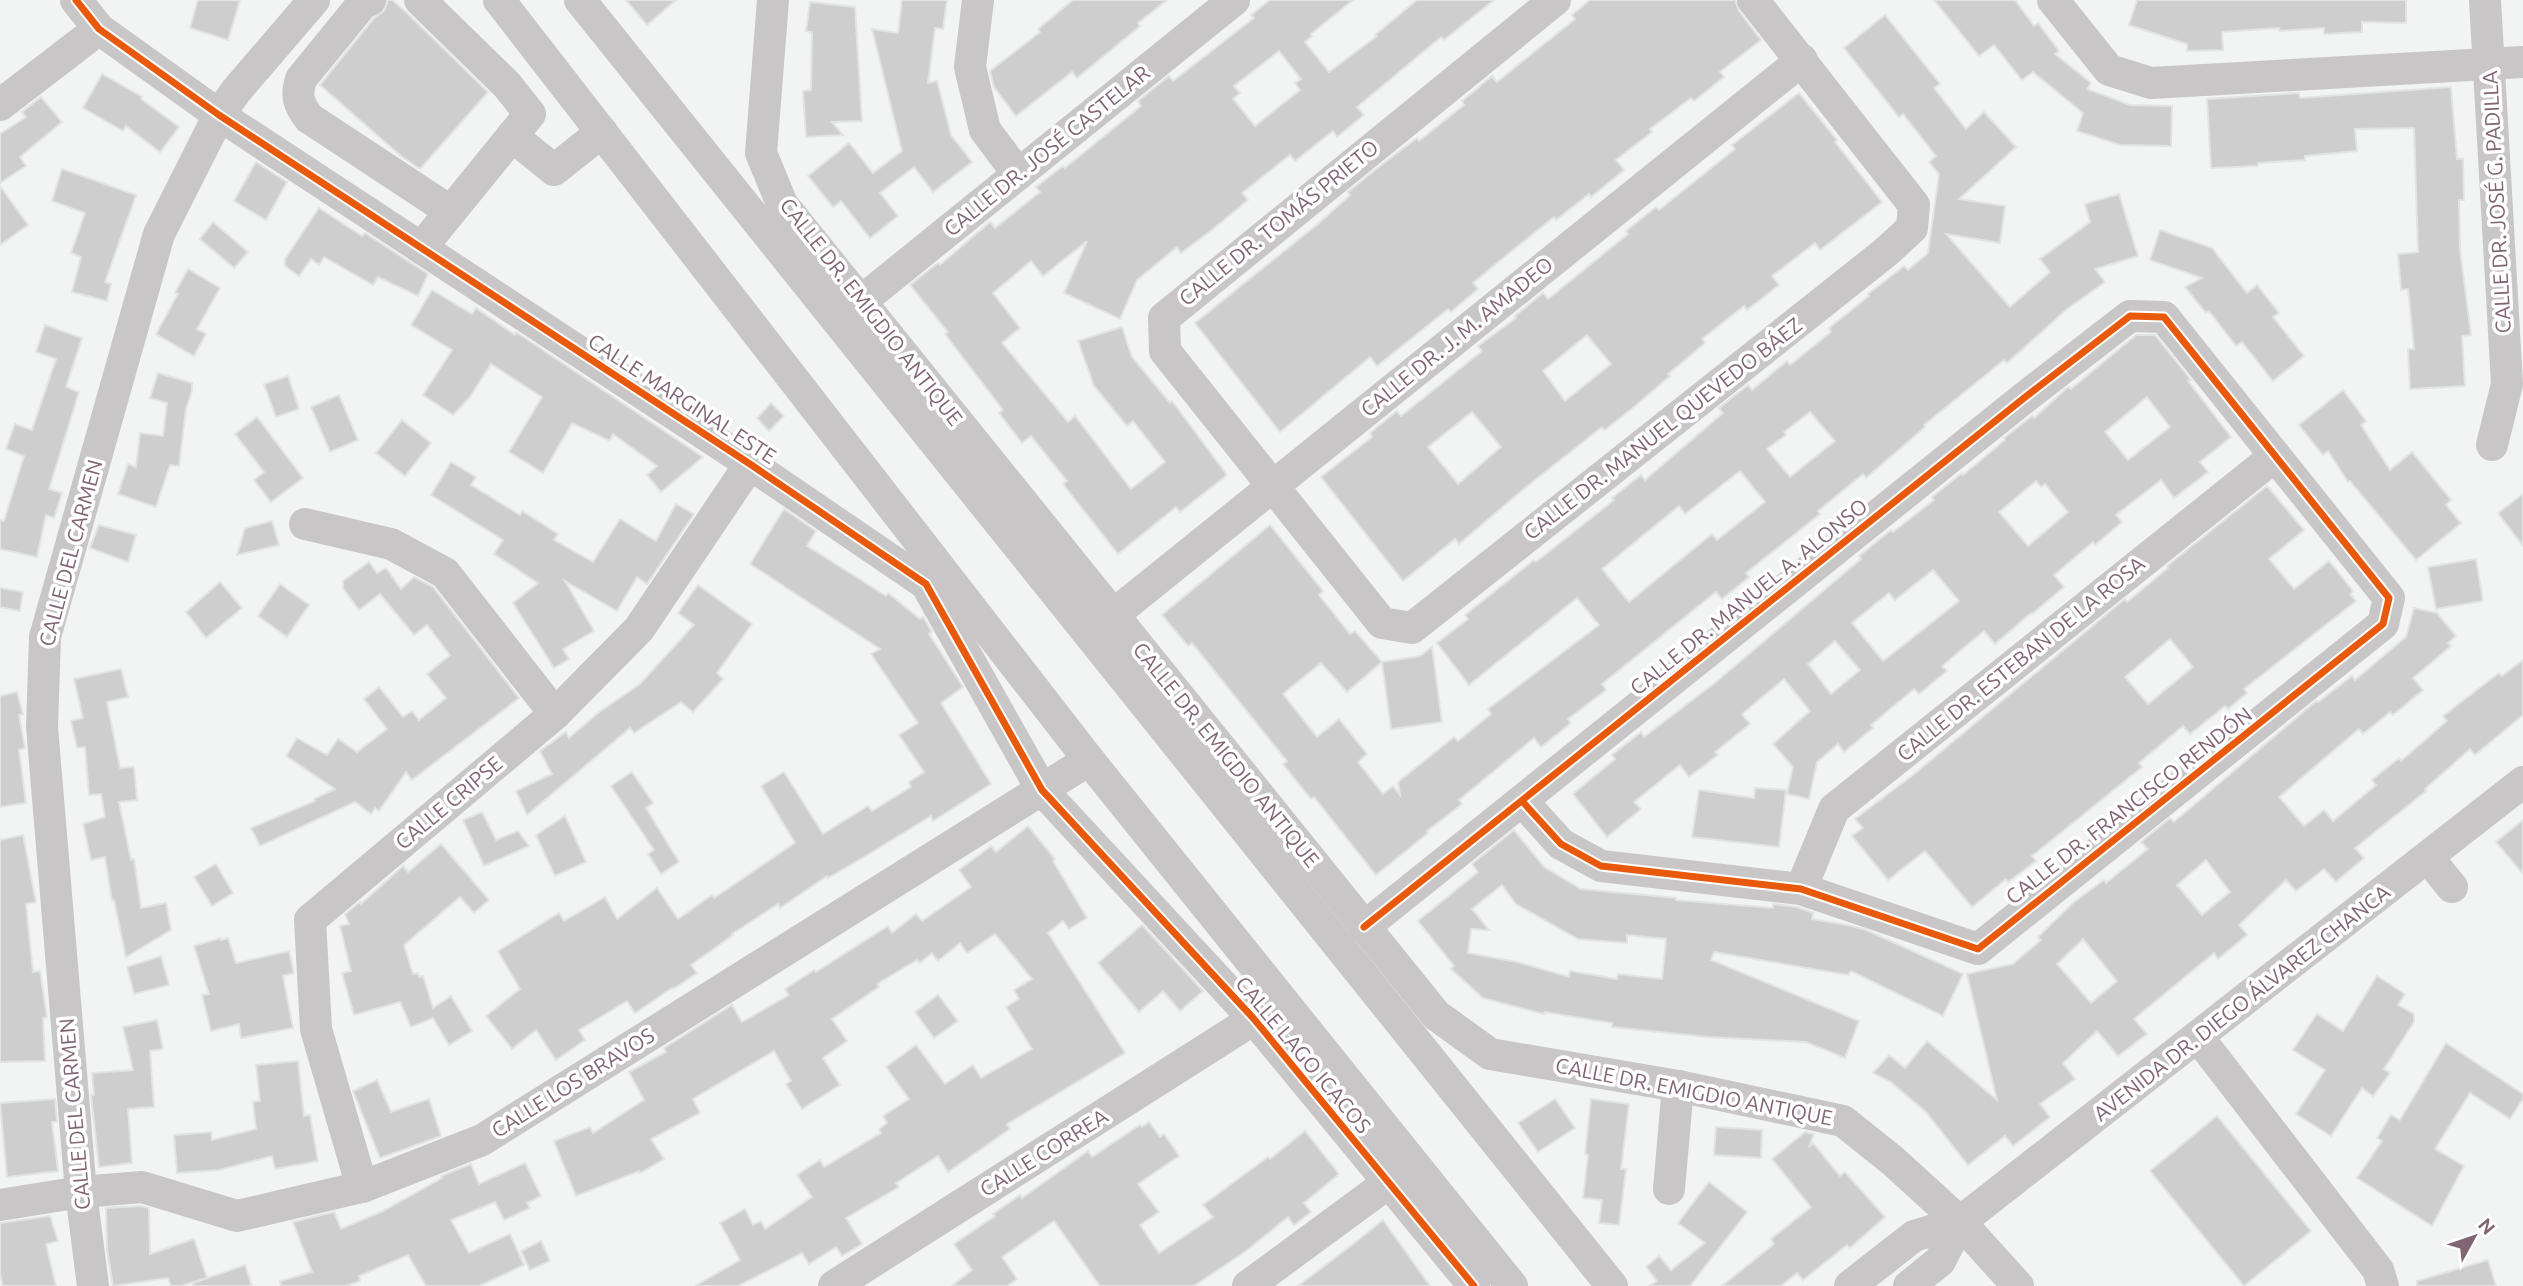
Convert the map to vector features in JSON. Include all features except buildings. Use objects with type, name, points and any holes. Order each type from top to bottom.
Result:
[{"type":"street","name":"CALLE MARGINAL ESTE","points":[[76,0],[99,29],[219,115],[750,464],[926,584],[1042,790]]},
{"type":"street","name":"CALLE DEL CARMEN","points":[[93,1286],[80,1192],[42,727],[45,637],[159,234],[219,115],[236,91],[314,0]]},
{"type":"street","points":[[370,0],[363,3],[301,79],[297,92],[300,106],[309,118],[450,211]]},
{"type":"street","points":[[420,0],[507,85],[530,114],[421,247]]},
{"type":"street","points":[[499,0],[1089,760],[1512,1286]]},
{"type":"street","points":[[580,0],[1612,1286]]},
{"type":"street","name":"CALLE DR. EMIGDIO ANTIQUE","points":[[773,0],[761,153],[782,204],[1436,1015],[1490,1054],[1678,1086],[1843,1121],[1893,1161],[1960,1222],[2007,1282]]},
{"type":"street","points":[[978,0],[970,67],[985,130],[1018,174]]},
{"type":"street","name":"CALLE DR. JOSÉ CASTELAR","points":[[860,302],[1234,0]]},
{"type":"street","name":"CALLE DR. TOMÁS PRIETO","points":[[1272,486],[1165,351],[1164,318],[1555,0]]},
{"type":"street","points":[[1753,0],[1802,60]]},
{"type":"street","points":[[2053,0],[2109,70],[2151,83],[2523,62]]},
{"type":"street","name":"CALLE DR. JOSÉ G. PADILLA","points":[[2485,0],[2507,384],[2492,445]]},
{"type":"street","points":[[0,106],[99,29]]},
{"type":"street","points":[[290,29],[323,52]]},
{"type":"street","name":"CALLE DR. MANUEL QUEVEDO BÁEZ","points":[[1272,486],[1382,623],[1412,628],[1886,252],[1912,228],[1914,205],[1802,60]]},
{"type":"street","name":"CALLE DR. J. M. AMADEO","points":[[1113,615],[1802,60]]},
{"type":"street","points":[[512,136],[554,170],[602,132]]},
{"type":"street","name":"CALLE DR. MANUEL A. ALONSO","points":[[1364,927],[2130,316],[2164,317]]},
{"type":"street","name":"CALLE DR. FRANCISCO RENDÓN","points":[[1522,801],[1561,844],[1601,866],[1801,889],[1978,949],[2383,624],[2389,598],[2164,317]]},
{"type":"street","name":"CALLE DR. ESTEBAN DE LA ROSA","points":[[1801,889],[1834,809],[2274,456]]},
{"type":"street","name":"CALLE CRIPSE","points":[[362,1187],[316,1029],[310,920],[555,714],[639,629],[750,464]]},
{"type":"street","points":[[305,524],[391,544],[445,573],[555,714]]},
{"type":"street","name":"CALLE LOS BRAVOS","points":[[0,1205],[80,1192],[142,1187],[237,1216],[362,1187],[482,1140],[1089,760]]},
{"type":"street","name":"AVENIDA DR. DIEGO ÁLVAREZ CHANCA","points":[[1850,1286],[1914,1236],[1960,1222],[2523,782]]},
{"type":"street","name":"CALLE LAGO ICACOS","points":[[1042,790],[1254,1019],[1474,1286]]},
{"type":"street","points":[[2428,858],[2452,887]]},
{"type":"street","name":"CALLE CORREA","points":[[834,1286],[1254,1019]]},
{"type":"street","points":[[2198,1037],[2378,1270],[2383,1286]]},
{"type":"street","points":[[1669,1189],[1678,1086]]},
{"type":"street","points":[[1248,1286],[1388,1183]]},
{"type":"street","name":"AVENIDA DR. DIEGO ÁLVAREZ CHANCA","points":[[1909,1286],[1940,1261],[1960,1222]]},
{"type":"cycle path","points":[[76,0],[99,29],[219,115],[750,464],[926,584],[1042,790],[1254,1019],[1474,1286]]},
{"type":"cycle path","points":[[1364,927],[2130,316],[2164,317],[2389,598],[2383,624],[1978,949],[1801,889],[1601,866],[1561,844],[1522,801]]}]
